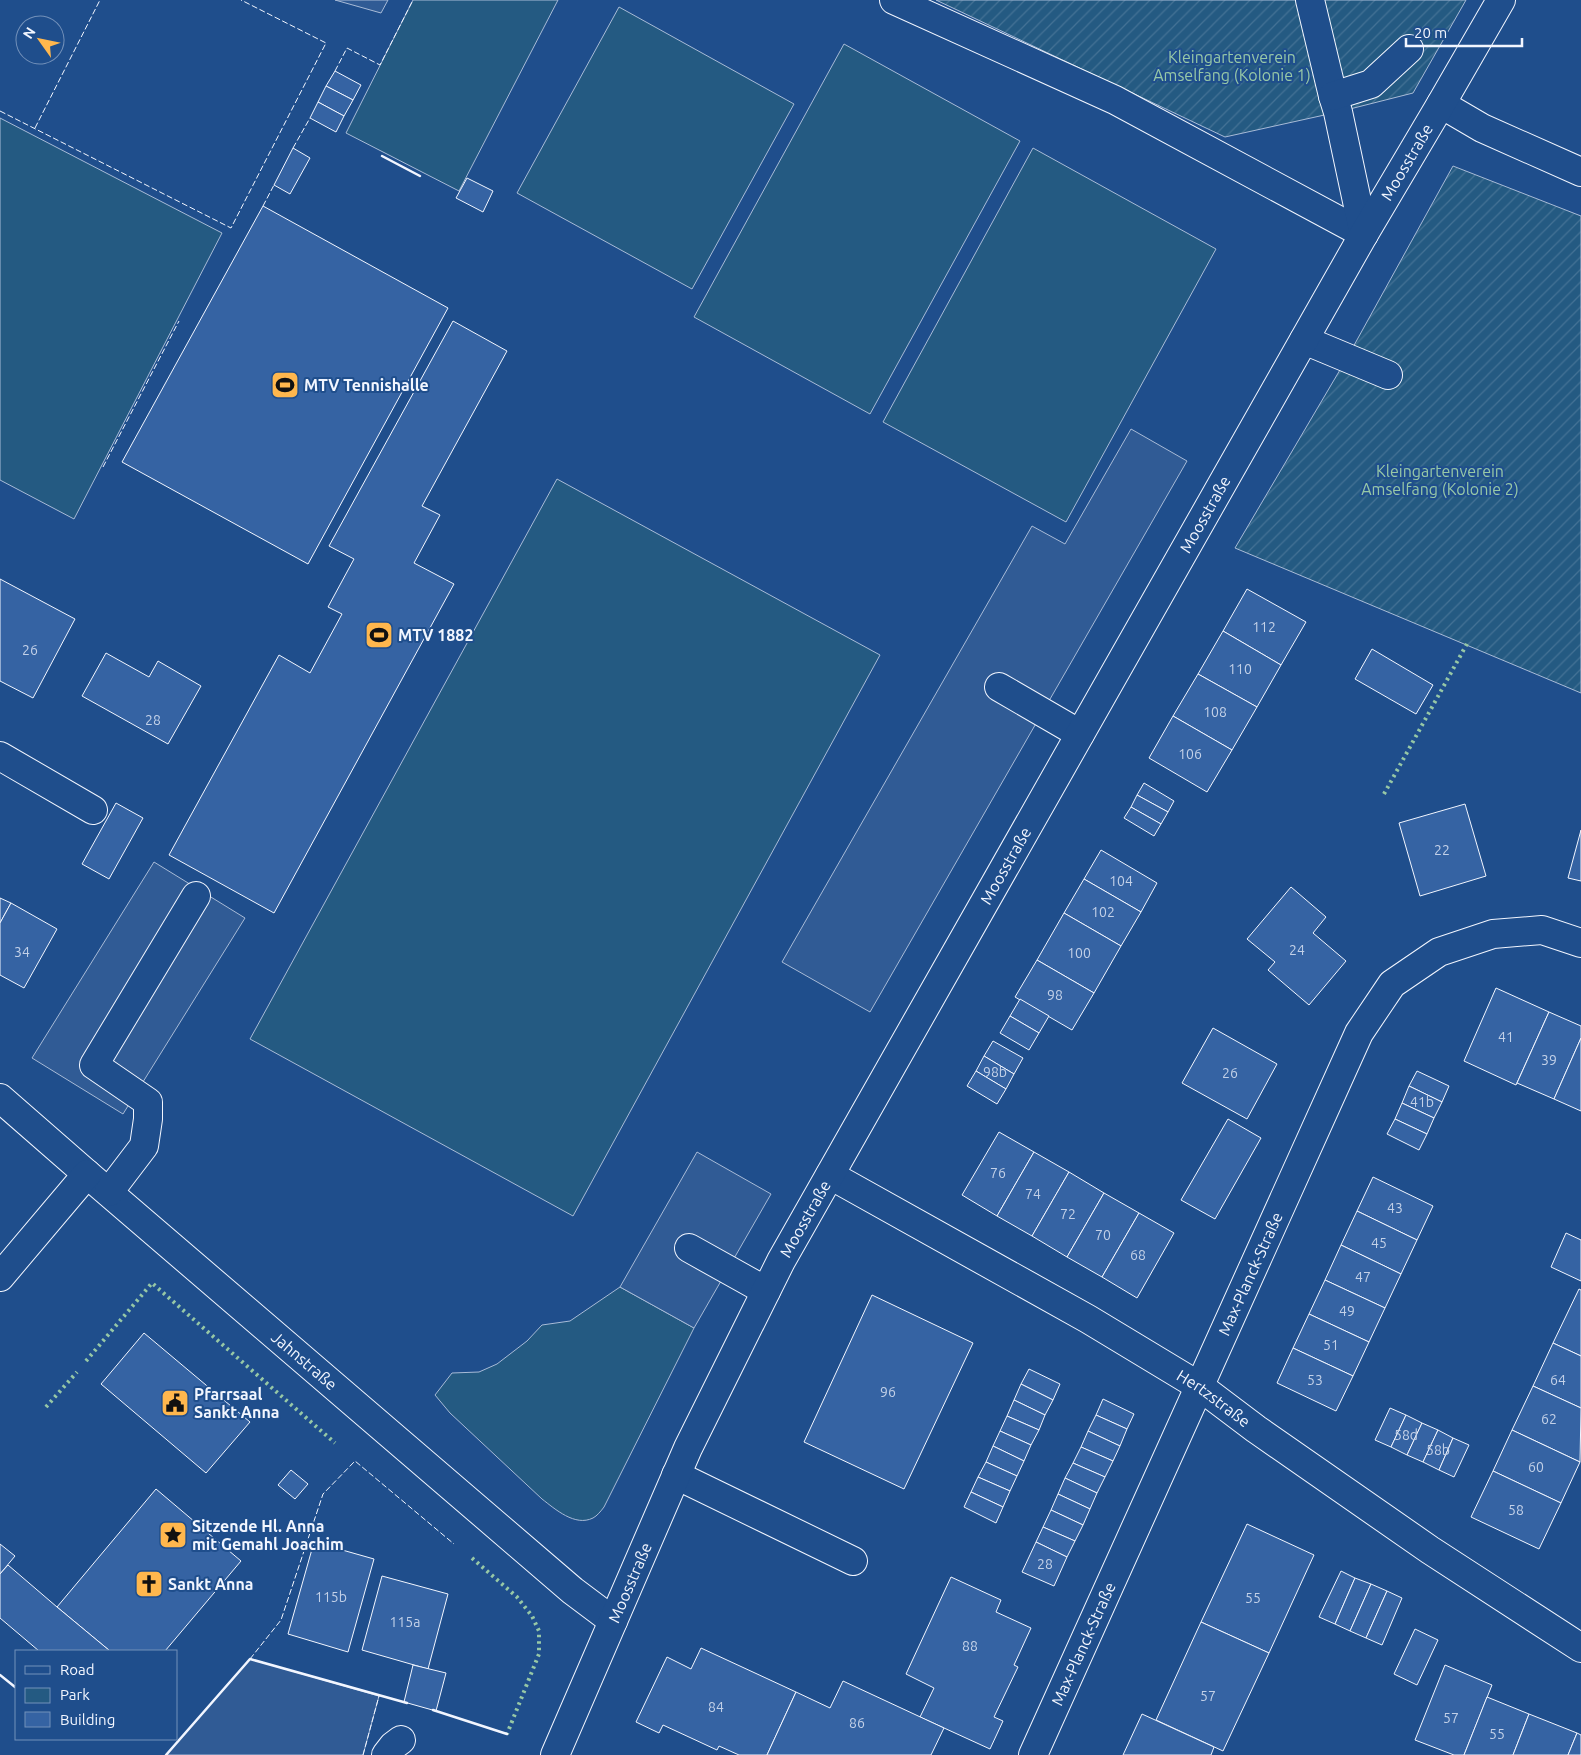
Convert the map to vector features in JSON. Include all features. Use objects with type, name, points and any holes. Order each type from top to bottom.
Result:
[{"type":"street","points":[[894,0],[1116,100],[1364,234]]},
{"type":"street","name":"Moosstraße","points":[[555,1755],[676,1475],[780,1261],[1364,234],[1501,0]]},
{"type":"street","points":[[1306,3],[1338,112],[1364,234]]},
{"type":"street","points":[[1333,96],[1371,84],[1409,49]]},
{"type":"street","points":[[1441,104],[1482,128],[1581,172]]},
{"type":"street","points":[[1304,340],[1388,375]]},
{"type":"street","points":[[998,687],[1080,734]]},
{"type":"street","points":[[0,756],[93,810]]},
{"type":"street","points":[[109,1192],[144,1146],[148,1119],[148,1102],[94,1065],[196,896]]},
{"type":"street","name":"Max-Planck-Straße","points":[[1033,1755],[1359,1033],[1392,984],[1439,952],[1493,934],[1542,930],[1581,943]]},
{"type":"street","name":"Jahnstraße","points":[[0,1098],[86,1174],[573,1590],[613,1621]]},
{"type":"street","points":[[0,1277],[86,1174]]},
{"type":"street","name":"Hertzstraße","points":[[830,1176],[1088,1319],[1199,1386],[1256,1429],[1430,1550],[1581,1648]]},
{"type":"street","points":[[689,1248],[766,1291]]},
{"type":"street","points":[[676,1475],[853,1561]]},
{"type":"green space","points":[[413,0],[558,0],[459,191],[346,133]]},
{"type":"green space","name":"Kleingartenverein Amselfang (Kolonie 1)","points":[[936,0],[1466,0],[1413,93],[1225,137]]},
{"type":"green space","points":[[619,7],[794,104],[692,289],[517,193]]},
{"type":"green space","points":[[844,44],[1020,141],[870,414],[694,317]]},
{"type":"green space","points":[[0,118],[222,233],[74,519],[0,480]]},
{"type":"green space","points":[[1033,148],[1216,249],[1066,522],[883,422]]},
{"type":"green space","name":"Kleingartenverein Amselfang (Kolonie 2)","points":[[1453,166],[1581,216],[1581,693],[1235,548],[1347,358]]},
{"type":"green space","points":[[557,479],[880,655],[573,1216],[250,1039]]},
{"type":"green space","points":[[620,1287],[694,1328],[604,1507],[593,1518],[586,1520],[572,1519],[542,1499],[450,1413],[435,1395],[452,1373],[479,1372],[497,1364],[527,1341],[542,1325],[570,1321]]},
{"type":"shaded area","points":[[335,0],[388,0],[381,13]]},
{"type":"shaded area","points":[[1131,429],[1187,461],[870,1012],[782,962],[1032,526],[1065,544]]},
{"type":"shaded area","points":[[154,862],[245,918],[123,1114],[32,1058]]},
{"type":"shaded area","points":[[697,1152],[771,1194],[694,1328],[620,1287]]},
{"type":"shaded area","points":[[250,1659],[379,1696],[363,1755],[166,1755]]},
{"type":"building","points":[[335,71],[361,85],[353,100],[326,86]]},
{"type":"building","points":[[326,86],[353,100],[344,116],[318,102]]},
{"type":"building","points":[[318,102],[344,116],[336,132],[310,118]]},
{"type":"building","points":[[293,148],[310,158],[290,194],[274,185]]},
{"type":"building","points":[[467,178],[493,191],[483,212],[456,198]]},
{"type":"building","name":"MTV Tennishalle","points":[[263,206],[448,308],[308,564],[122,462]]},
{"type":"building","name":"MTV 1882","points":[[453,321],[507,351],[422,506],[440,515],[414,563],[454,584],[274,913],[169,855],[279,655],[310,673],[342,614],[328,607],[354,559],[329,546]]},
{"type":"building","points":[[0,579],[75,619],[33,698],[0,681]]},
{"type":"building","points":[[1247,589],[1306,622],[1281,665],[1223,631]]},
{"type":"building","points":[[1223,631],[1281,665],[1257,707],[1198,674]]},
{"type":"building","points":[[1372,649],[1433,685],[1416,714],[1355,679]]},
{"type":"building","points":[[106,653],[149,677],[158,661],[201,686],[168,744],[82,696]]},
{"type":"building","points":[[1198,674],[1257,707],[1232,750],[1173,716]]},
{"type":"building","points":[[1173,716],[1232,750],[1207,792],[1149,758]]},
{"type":"building","points":[[1144,783],[1174,801],[1168,812],[1137,795]]},
{"type":"building","points":[[1137,795],[1168,812],[1161,824],[1131,807]]},
{"type":"building","points":[[116,803],[143,818],[109,879],[82,864]]},
{"type":"building","points":[[1465,804],[1486,876],[1420,896],[1399,823]]},
{"type":"building","points":[[1131,807],[1161,824],[1154,836],[1124,818]]},
{"type":"building","points":[[1581,830],[1581,881],[1568,878]]},
{"type":"building","points":[[1101,850],[1157,883],[1141,912],[1084,879]]},
{"type":"building","points":[[1084,879],[1141,912],[1121,946],[1064,913]]},
{"type":"building","points":[[1291,887],[1326,917],[1313,933],[1346,961],[1309,1005],[1268,970],[1275,962],[1247,939]]},
{"type":"building","points":[[0,898],[11,903],[0,923]]},
{"type":"building","points":[[11,903],[57,929],[24,988],[0,975],[0,923]]},
{"type":"building","points":[[1064,913],[1121,946],[1094,993],[1037,960]]},
{"type":"building","points":[[1037,960],[1094,993],[1072,1030],[1015,997]]},
{"type":"building","points":[[1496,988],[1549,1012],[1516,1085],[1464,1061]]},
{"type":"building","points":[[1020,999],[1049,1016],[1039,1033],[1010,1016]]},
{"type":"building","points":[[1549,1012],[1581,1026],[1581,1038],[1554,1099],[1517,1083]]},
{"type":"building","points":[[1010,1016],[1039,1033],[1029,1050],[1000,1033]]},
{"type":"building","points":[[1213,1028],[1277,1064],[1247,1119],[1182,1083]]},
{"type":"building","points":[[1581,1038],[1581,1111],[1554,1099]]},
{"type":"building","points":[[993,1041],[1023,1058],[1014,1074],[984,1056]]},
{"type":"building","points":[[984,1056],[1014,1074],[1006,1089],[976,1071]]},
{"type":"building","points":[[976,1071],[1006,1089],[997,1104],[967,1086]]},
{"type":"building","points":[[1417,1071],[1449,1086],[1442,1102],[1409,1086]]},
{"type":"building","points":[[1409,1086],[1442,1102],[1434,1118],[1402,1103]]},
{"type":"building","points":[[1402,1103],[1434,1118],[1427,1134],[1395,1119]]},
{"type":"building","points":[[1228,1119],[1261,1138],[1215,1219],[1181,1200]]},
{"type":"building","points":[[1395,1119],[1427,1134],[1419,1150],[1387,1134]]},
{"type":"building","points":[[999,1132],[1034,1152],[997,1216],[962,1195]]},
{"type":"building","points":[[1034,1152],[1069,1172],[1032,1236],[997,1216]]},
{"type":"building","points":[[1069,1172],[1104,1193],[1067,1257],[1032,1236]]},
{"type":"building","points":[[1373,1177],[1433,1206],[1417,1240],[1357,1211]]},
{"type":"building","points":[[1104,1193],[1139,1213],[1102,1277],[1067,1257]]},
{"type":"building","points":[[1357,1211],[1417,1240],[1401,1274],[1341,1245]]},
{"type":"building","points":[[1139,1213],[1174,1233],[1137,1298],[1102,1277]]},
{"type":"building","points":[[1566,1233],[1581,1240],[1581,1281],[1551,1267]]},
{"type":"building","points":[[1341,1245],[1401,1274],[1385,1308],[1325,1280]]},
{"type":"building","points":[[1325,1280],[1385,1308],[1369,1342],[1309,1314]]},
{"type":"building","points":[[1579,1289],[1581,1290],[1581,1356],[1553,1343]]},
{"type":"building","points":[[872,1295],[973,1343],[904,1489],[804,1442]]},
{"type":"building","points":[[1309,1314],[1369,1342],[1353,1376],[1293,1348]]},
{"type":"building","name":"Pfarrsaal Sankt Anna","points":[[144,1333],[250,1422],[206,1473],[101,1384]]},
{"type":"building","points":[[1553,1343],[1581,1356],[1581,1408],[1533,1386]]},
{"type":"building","points":[[1293,1348],[1353,1376],[1336,1411],[1277,1383]]},
{"type":"building","points":[[1029,1369],[1060,1384],[1053,1400],[1021,1384]]},
{"type":"building","points":[[1021,1384],[1053,1400],[1045,1415],[1014,1400]]},
{"type":"building","points":[[1533,1386],[1581,1408],[1580,1462],[1512,1430]]},
{"type":"building","points":[[1103,1399],[1134,1414],[1127,1429],[1096,1415]]},
{"type":"building","points":[[1014,1400],[1045,1415],[1039,1430],[1007,1416]]},
{"type":"building","points":[[1390,1408],[1406,1415],[1391,1447],[1375,1440]]},
{"type":"building","points":[[1096,1415],[1127,1429],[1120,1446],[1088,1431]]},
{"type":"building","points":[[1406,1415],[1422,1423],[1407,1455],[1391,1447]]},
{"type":"building","points":[[1007,1416],[1039,1430],[1031,1445],[1000,1431]]},
{"type":"building","points":[[1422,1423],[1438,1430],[1423,1462],[1407,1455]]},
{"type":"building","points":[[1438,1430],[1453,1438],[1439,1470],[1423,1462]]},
{"type":"building","points":[[1512,1430],[1580,1462],[1561,1503],[1493,1471]]},
{"type":"building","points":[[1000,1431],[1031,1445],[1024,1461],[993,1446]]},
{"type":"building","points":[[1088,1431],[1120,1446],[1113,1461],[1081,1447]]},
{"type":"building","points":[[1453,1438],[1469,1445],[1454,1477],[1439,1470]]},
{"type":"building","points":[[993,1446],[1024,1461],[1017,1476],[986,1462]]},
{"type":"building","points":[[1081,1447],[1113,1461],[1105,1477],[1073,1463]]},
{"type":"building","points":[[986,1462],[1017,1476],[1010,1491],[978,1477]]},
{"type":"building","points":[[1073,1463],[1105,1477],[1097,1493],[1065,1478]]},
{"type":"building","points":[[291,1470],[308,1484],[295,1499],[278,1485]]},
{"type":"building","points":[[1493,1471],[1561,1503],[1539,1549],[1471,1517]]},
{"type":"building","points":[[978,1477],[1010,1491],[1003,1507],[971,1492]]},
{"type":"building","points":[[1065,1478],[1097,1493],[1090,1509],[1058,1494]]},
{"type":"building","name":"Sankt Anna","points":[[156,1489],[241,1561],[166,1650],[109,1650],[57,1607]]},
{"type":"building","points":[[971,1492],[1003,1507],[996,1523],[964,1507]]},
{"type":"building","points":[[1058,1494],[1090,1509],[1083,1525],[1051,1510]]},
{"type":"building","points":[[1051,1510],[1083,1525],[1075,1541],[1043,1527]]},
{"type":"building","points":[[1247,1524],[1314,1555],[1269,1653],[1201,1622]]},
{"type":"building","points":[[1043,1527],[1075,1541],[1067,1557],[1036,1542]]},
{"type":"building","points":[[314,1542],[374,1559],[348,1652],[288,1634]]},
{"type":"building","points":[[1036,1542],[1067,1557],[1054,1586],[1022,1572]]},
{"type":"building","points":[[0,1544],[15,1556],[0,1574]]},
{"type":"building","points":[[8,1565],[109,1650],[38,1650],[0,1618],[0,1574]]},
{"type":"building","points":[[1341,1571],[1355,1578],[1335,1624],[1319,1617]]},
{"type":"building","points":[[382,1576],[448,1594],[428,1669],[362,1650]]},
{"type":"building","points":[[951,1577],[1001,1600],[996,1612],[1031,1628],[1014,1665],[1018,1667],[994,1717],[1003,1721],[990,1749],[920,1717],[934,1688],[906,1674]]},
{"type":"building","points":[[1355,1578],[1371,1584],[1350,1631],[1335,1624]]},
{"type":"building","points":[[1371,1584],[1387,1591],[1366,1638],[1350,1631]]},
{"type":"building","points":[[1387,1591],[1402,1598],[1382,1645],[1366,1638]]},
{"type":"building","points":[[1201,1622],[1269,1653],[1223,1751],[1156,1720]]},
{"type":"building","points":[[1415,1629],[1438,1640],[1417,1685],[1394,1674]]},
{"type":"building","points":[[701,1648],[796,1692],[767,1755],[739,1755],[719,1746],[717,1750],[663,1725],[659,1733],[636,1722],[667,1657],[691,1669]]},
{"type":"building","points":[[413,1665],[446,1673],[436,1711],[404,1702]]},
{"type":"building","points":[[1445,1665],[1492,1685],[1464,1755],[1454,1755],[1415,1740]]},
{"type":"building","points":[[843,1681],[944,1728],[931,1755],[767,1755],[796,1692],[830,1708]]},
{"type":"building","points":[[1487,1697],[1529,1714],[1513,1755],[1464,1755]]},
{"type":"building","points":[[1142,1714],[1214,1747],[1211,1755],[1123,1755]]},
{"type":"building","points":[[1529,1714],[1577,1733],[1568,1755],[1513,1755]]},
{"type":"building","points":[[1577,1733],[1581,1735],[1581,1755],[1568,1755]]},
{"type":"hedge","points":[[1384,794],[1468,642]]},
{"type":"hedge","points":[[86,1361],[152,1283],[335,1443]]},
{"type":"hedge","points":[[46,1407],[77,1372]]},
{"type":"hedge","points":[[472,1558],[517,1597],[532,1616],[539,1631],[539,1654],[507,1734]]},
{"type":"fence","points":[[35,128],[100,0]]},
{"type":"fence","points":[[0,111],[231,228],[326,43],[241,0]]},
{"type":"fence","points":[[335,71],[347,48],[380,65],[413,0]]},
{"type":"fence","points":[[293,148],[310,118]]},
{"type":"fence","points":[[263,206],[274,185]]},
{"type":"fence","points":[[103,467],[179,321]]},
{"type":"fence","points":[[250,1659],[281,1620],[323,1494],[355,1461],[454,1544]]},
{"type":"fence","points":[[363,1755],[379,1696]]},
{"type":"wall","points":[[382,156],[420,176]]},
{"type":"wall","points":[[166,1755],[250,1659],[407,1703]]},
{"type":"wall","points":[[0,1675],[15,1687]]},
{"type":"wall","points":[[433,1710],[507,1734]]},
{"type":"place","name":"MTV Tennishalle","points":[[285,385]]},
{"type":"place","name":"MTV 1882","points":[[379,635]]},
{"type":"place","name":"Pfarrsaal Sankt Anna","points":[[175,1403]]},
{"type":"place","name":"Sitzende Hl. Anna mit Gemahl Joachim","points":[[173,1535]]},
{"type":"place","name":"Sankt Anna","points":[[149,1584]]}]
